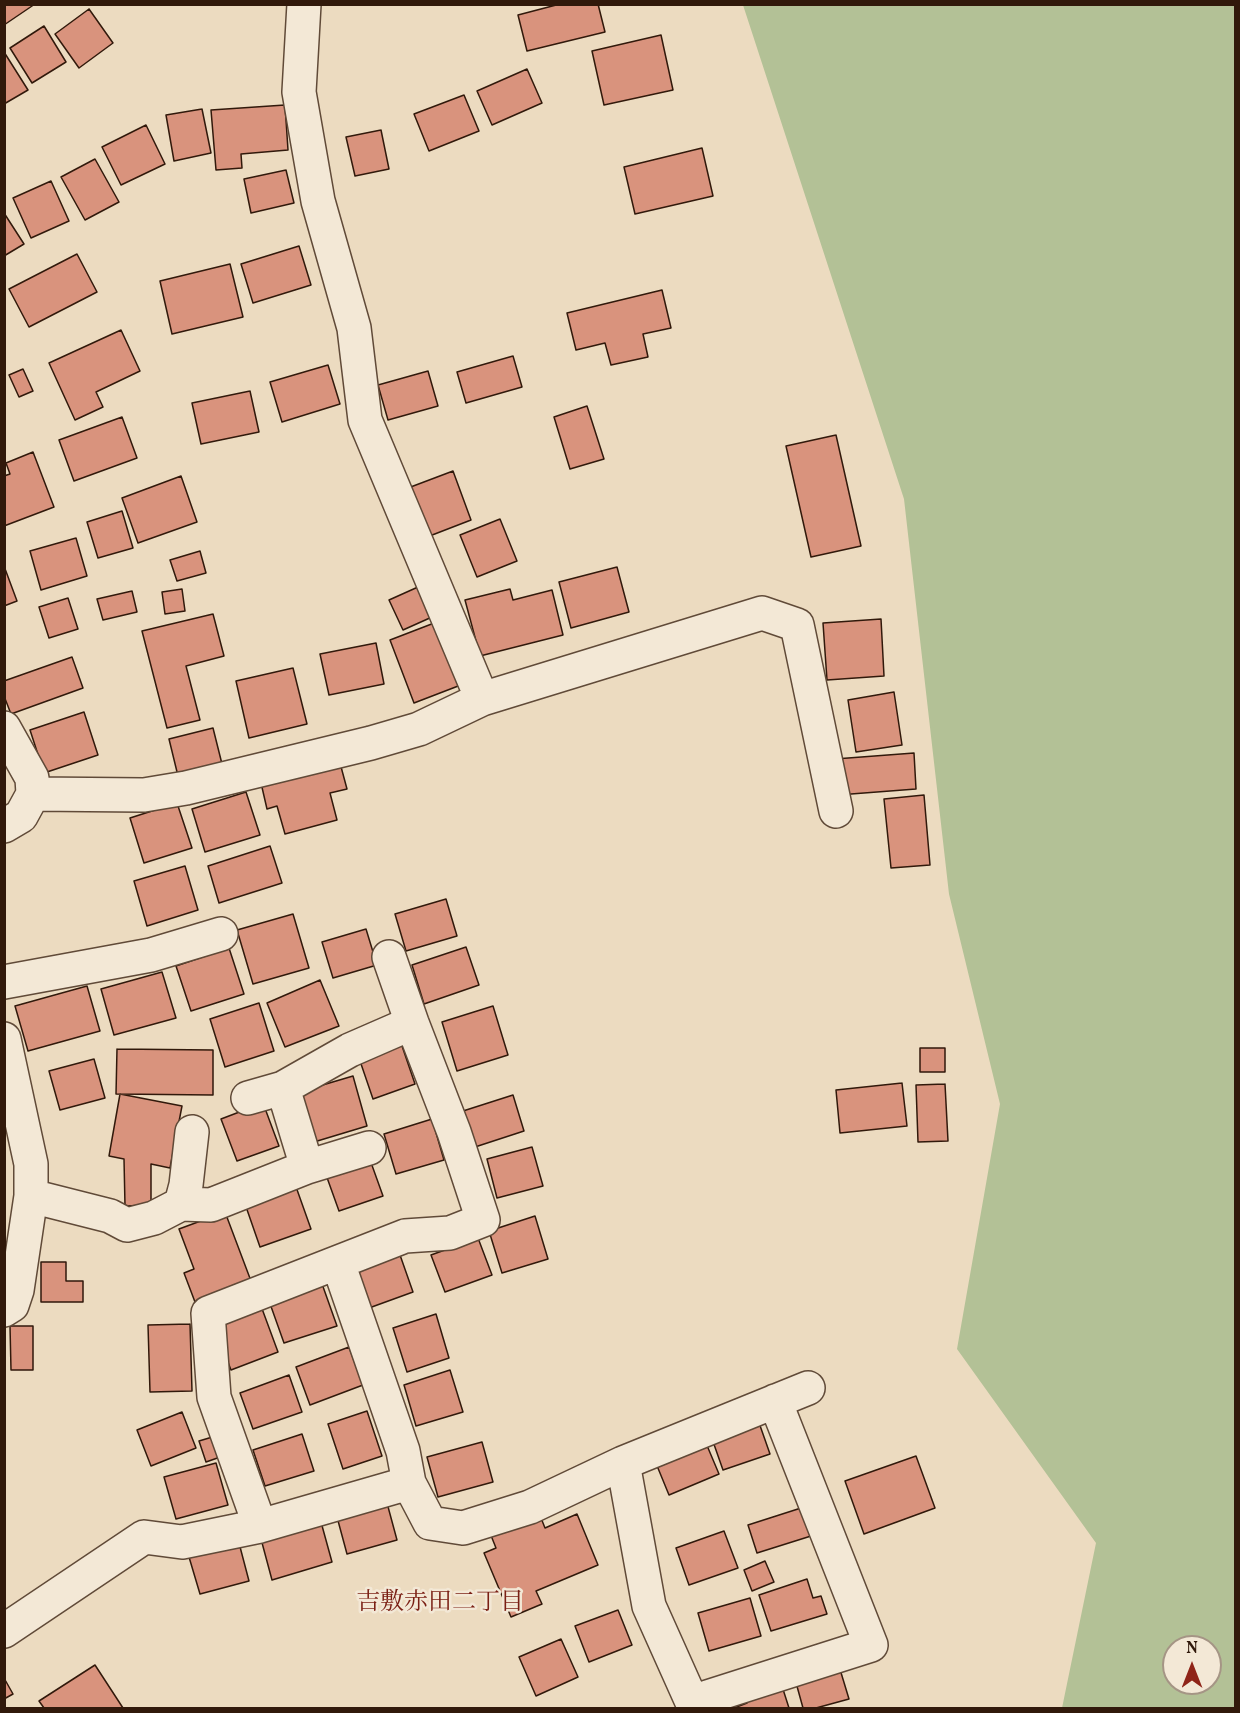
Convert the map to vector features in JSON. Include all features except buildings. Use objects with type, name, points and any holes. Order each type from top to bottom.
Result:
[{"type":"street","points":[[304,4],[299,92],[318,201],[354,328],[365,420],[482,699]]},
{"type":"street","points":[[33,794],[144,795],[186,788],[419,729],[482,699],[762,613],[797,625],[836,811]]},
{"type":"street","points":[[4,728],[32,778],[33,794],[21,816],[4,826]]},
{"type":"street","points":[[4,982],[152,955],[221,934]]},
{"type":"street","points":[[260,1527],[214,1397],[208,1312],[405,1236],[450,1233],[483,1220],[454,1132],[411,1023],[389,957]]},
{"type":"street","points":[[248,1098],[283,1088],[350,1050],[411,1023]]},
{"type":"street","points":[[4,1039],[31,1164],[31,1196],[17,1290],[12,1305],[4,1310]]},
{"type":"street","points":[[283,1088],[307,1167]]},
{"type":"street","points":[[181,1203],[186,1185],[192,1132]]},
{"type":"street","points":[[31,1196],[110,1216],[128,1225],[154,1218],[181,1203],[211,1205],[307,1167],[369,1148]]},
{"type":"street","points":[[338,1263],[403,1451],[409,1483],[430,1523],[463,1528],[530,1507],[623,1463],[808,1388]]},
{"type":"street","points":[[623,1463],[649,1606],[693,1706],[871,1645],[775,1401]]},
{"type":"street","points":[[4,1631],[144,1537],[182,1542],[260,1527],[409,1483]]},
{"type":"green space","points":[[743,5],[1235,5],[1235,1708],[1062,1708],[1096,1543],[957,1349],[1000,1104],[949,894],[904,499]]},
{"type":"district","name":"吉敷赤田二丁目","points":[[440,1605]]}]
